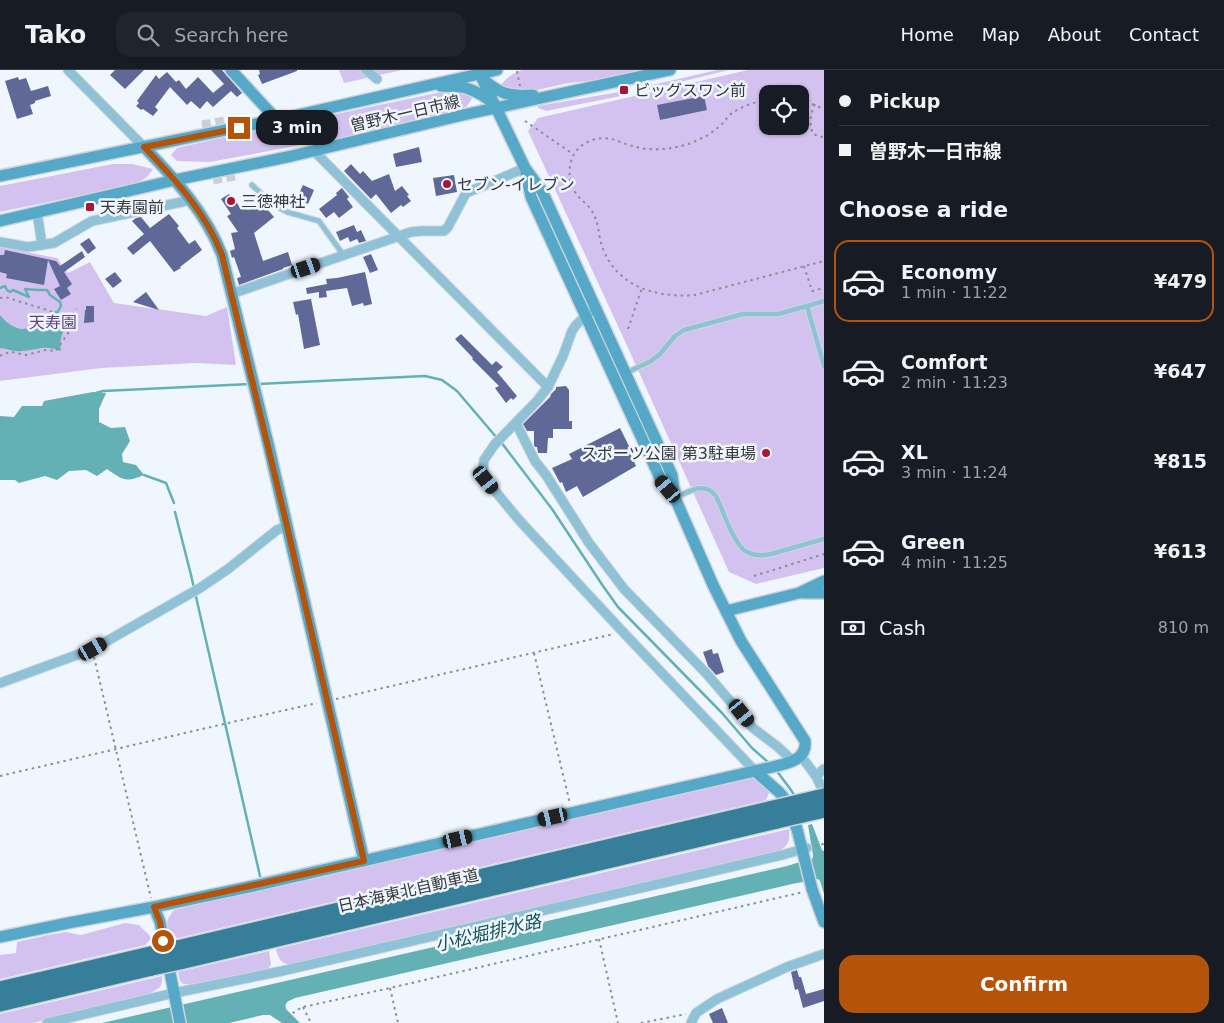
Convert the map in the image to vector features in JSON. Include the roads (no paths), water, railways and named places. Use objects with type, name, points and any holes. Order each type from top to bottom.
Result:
[{"type":"highway","name":"日本海東北自動車道","points":[[0,989],[179,955],[775,814],[824,795]]},
{"type":"highway","name":"日本海東北自動車道","points":[[775,814],[824,810]]},
{"type":"highway","name":"日本海東北自動車道","points":[[0,1004],[151,961]]},
{"type":"street","points":[[68,70],[175,180],[191,200],[217,242],[222,255],[364,861]]},
{"type":"street","points":[[230,70],[276,120]]},
{"type":"street","points":[[366,70],[377,79]]},
{"type":"street","name":"曽野木一日市線","points":[[0,175],[276,120],[479,72],[497,70]]},
{"type":"street","name":"曽野木一日市線","points":[[0,221],[175,180],[670,70]]},
{"type":"street","points":[[479,72],[485,81],[504,93],[518,96],[551,96]]},
{"type":"street","points":[[0,937],[154,907],[364,861],[759,770],[794,760],[805,751],[805,741],[741,641],[713,585],[676,498],[672,476],[626,373],[542,191],[525,168],[479,72]]},
{"type":"street","points":[[432,84],[471,90],[490,100],[497,108]]},
{"type":"street","points":[[314,150],[548,387]]},
{"type":"street","points":[[231,294],[411,232],[444,231],[466,193],[525,168]]},
{"type":"street","points":[[525,168],[530,197],[661,480],[676,498]]},
{"type":"street","points":[[0,242],[28,247],[54,243],[92,221],[191,200]]},
{"type":"street","points":[[37,212],[42,245]]},
{"type":"street","points":[[595,307],[572,331],[560,363],[548,387],[537,401],[494,444],[484,460],[483,469],[486,480],[520,520],[624,632],[784,798],[805,851],[812,886],[824,922]]},
{"type":"street","points":[[515,424],[535,461],[589,543],[624,589],[706,673],[753,728],[816,776],[824,795]]},
{"type":"street","points":[[0,683],[91,650],[200,588],[228,569],[277,530],[287,526]]},
{"type":"street","points":[[726,611],[799,592],[824,581]]},
{"type":"street","points":[[799,592],[824,593]]},
{"type":"street","points":[[816,776],[824,770]]},
{"type":"street","points":[[47,1023],[174,997],[301,966],[805,851]]},
{"type":"street","points":[[154,907],[160,922],[180,1023]]},
{"type":"street","points":[[691,1023],[696,1013],[717,999],[787,967],[824,954]]},
{"type":"lane","points":[[252,185],[272,204],[287,212],[319,221],[344,256]]},
{"type":"lane","points":[[626,373],[660,354],[674,336],[684,330],[743,314],[778,314],[824,302]]},
{"type":"lane","points":[[808,306],[824,366]]},
{"type":"lane","points":[[676,498],[695,489],[707,488],[711,490],[716,496],[737,541],[744,550],[754,554],[763,556],[824,539]]},
{"type":"water","points":[[56,310],[57,313],[51,322],[55,327],[62,326],[65,329],[61,340],[61,351],[45,348],[19,351],[0,349],[0,315],[14,327],[27,329],[50,318]]},
{"type":"water","points":[[93,392],[106,393],[99,409],[99,422],[111,428],[125,427],[130,441],[122,454],[123,462],[136,465],[144,475],[128,480],[117,476],[107,469],[97,476],[86,470],[69,471],[57,480],[45,476],[19,483],[15,480],[0,480],[0,416],[14,417],[22,406],[42,406],[44,401]]},
{"type":"water","points":[[812,824],[824,851],[824,894],[818,879],[792,884],[295,998],[286,1003],[286,1009],[300,1023],[282,1023],[270,1015],[263,1015],[229,1023],[102,1023],[787,866],[813,858],[808,825]]},
{"type":"waterway","points":[[0,288],[5,286],[10,292],[13,290],[29,297],[25,289],[47,290],[50,295],[60,302],[61,306],[57,313]]},
{"type":"waterway","points":[[258,384],[425,376],[442,380],[457,391],[497,438]]},
{"type":"waterway","points":[[96,393],[103,391],[250,384]]},
{"type":"waterway","points":[[501,442],[552,509],[618,607],[722,713],[752,748],[769,763]]},
{"type":"waterway","points":[[144,475],[166,483],[174,503]]},
{"type":"waterway","points":[[175,512],[260,876]]},
{"type":"waterway","points":[[776,770],[796,798]]},
{"type":"tunnel","points":[[202,125],[224,121]]},
{"type":"tunnel","points":[[213,180],[235,176]]},
{"type":"place","name":"ビッグスワン前","points":[[624,90]]},
{"type":"place","name":"セブン-イレブン","points":[[447,184]]},
{"type":"place","name":"三徳神社","points":[[231,201]]},
{"type":"place","name":"天寿園前","points":[[90,207]]},
{"type":"place","name":"スポーツ公園 第3駐車場","points":[[766,453]]},
{"type":"park label","name":"天寿園","points":[[53,322]]},
{"type":"water label","name":"小松堀排水路","points":[[488,933]]}]
